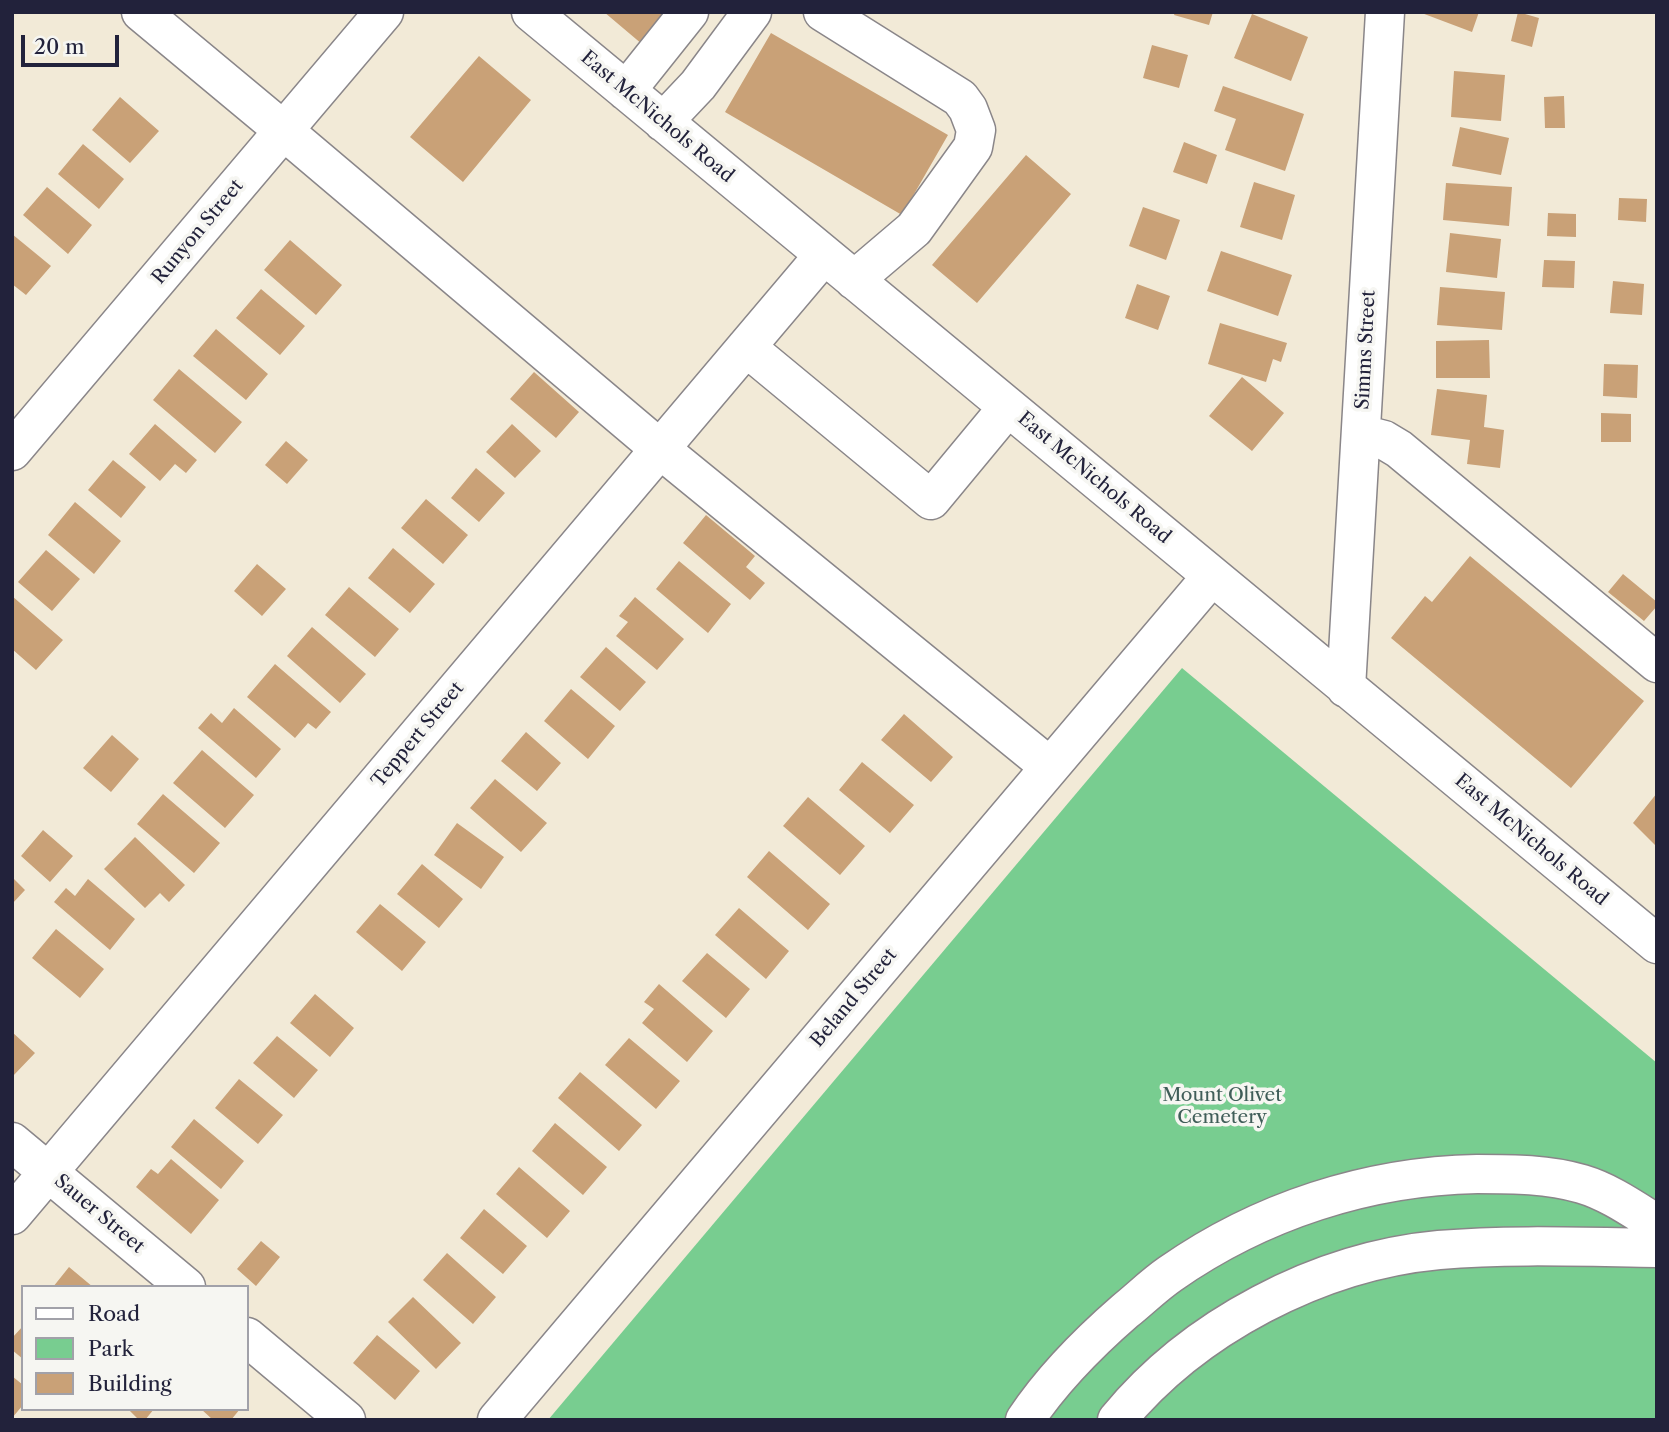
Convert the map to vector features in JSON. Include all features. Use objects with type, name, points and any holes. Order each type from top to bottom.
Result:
[{"type":"street","points":[[141,12],[660,449],[1050,766]]},
{"type":"street","name":"Runyon Street","points":[[12,452],[384,12]]},
{"type":"street","name":"East McNichols Road","points":[[531,12],[1657,944]]},
{"type":"street","points":[[626,90],[689,12]]},
{"type":"street","points":[[663,122],[698,85],[752,12]]},
{"type":"street","points":[[823,12],[960,98],[968,109],[976,130],[973,147],[914,229],[854,280]]},
{"type":"street","name":"Simms Street","points":[[1346,688],[1385,12]]},
{"type":"street","name":"Teppert Street","points":[[12,1215],[824,255]]},
{"type":"street","points":[[746,346],[931,500],[1008,407]]},
{"type":"street","points":[[1361,434],[1384,440],[1399,449],[1657,663]]},
{"type":"street","name":"Beland Street","points":[[497,1420],[1212,576]]},
{"type":"street","name":"Sauer Street","points":[[12,1142],[184,1285]]},
{"type":"street","points":[[1025,1420],[1046,1389],[1098,1334],[1168,1275],[1214,1246],[1266,1220],[1326,1197],[1392,1181],[1455,1174],[1529,1173],[1583,1184],[1622,1202],[1657,1224]]},
{"type":"street","points":[[1116,1420],[1197,1344],[1247,1313],[1310,1280],[1366,1264],[1437,1250],[1569,1246],[1657,1248]]},
{"type":"street","points":[[248,1338],[346,1420]]},
{"type":"green space","name":"Mount Olivet Cemetery","points":[[1182,668],[1657,1063],[1657,1420],[548,1420]]},
{"type":"building","points":[[604,12],[681,12],[649,50]]},
{"type":"building","points":[[1175,12],[1213,12],[1209,25],[1174,15]]},
{"type":"building","points":[[1419,12],[1479,12],[1472,32]]},
{"type":"building","points":[[1518,12],[1539,18],[1532,47],[1511,41]]},
{"type":"building","points":[[1252,14],[1308,37],[1291,81],[1234,58]]},
{"type":"building","points":[[771,33],[948,135],[902,215],[725,112]]},
{"type":"building","points":[[1152,45],[1188,55],[1179,88],[1143,78]]},
{"type":"building","points":[[479,56],[531,100],[463,182],[410,137]]},
{"type":"building","points":[[1454,71],[1505,75],[1501,121],[1451,117]]},
{"type":"building","points":[[1223,86],[1304,114],[1285,171],[1225,150],[1236,119],[1214,111]]},
{"type":"building","points":[[1564,96],[1565,128],[1545,128],[1544,97]]},
{"type":"building","points":[[120,97],[159,131],[130,163],[92,130]]},
{"type":"building","points":[[1460,127],[1509,138],[1501,175],[1452,166]]},
{"type":"building","points":[[1184,142],[1217,155],[1207,184],[1173,172]]},
{"type":"building","points":[[83,144],[124,179],[99,209],[58,174]]},
{"type":"building","points":[[1026,155],[1071,194],[977,303],[932,265]]},
{"type":"building","points":[[1254,182],[1295,195],[1282,240],[1240,227]]},
{"type":"building","points":[[1446,183],[1512,187],[1509,226],[1443,220]]},
{"type":"building","points":[[47,187],[92,225],[68,254],[23,215]]},
{"type":"building","points":[[1619,198],[1647,199],[1646,222],[1618,220]]},
{"type":"building","points":[[1143,207],[1180,220],[1166,260],[1129,246]]},
{"type":"building","points":[[1548,213],[1576,214],[1576,237],[1547,236]]},
{"type":"building","points":[[1450,233],[1501,239],[1497,278],[1446,272]]},
{"type":"building","points":[[12,234],[51,266],[26,295],[12,284]]},
{"type":"building","points":[[290,240],[342,285],[316,315],[264,270]]},
{"type":"building","points":[[1221,251],[1292,275],[1278,316],[1207,291]]},
{"type":"building","points":[[1544,260],[1575,261],[1574,288],[1542,287]]},
{"type":"building","points":[[1613,281],[1644,284],[1642,315],[1610,313]]},
{"type":"building","points":[[1137,284],[1170,296],[1158,330],[1125,318]]},
{"type":"building","points":[[1440,287],[1505,292],[1502,330],[1437,325]]},
{"type":"building","points":[[261,289],[305,326],[280,355],[236,318]]},
{"type":"building","points":[[1220,323],[1287,343],[1281,362],[1273,359],[1266,382],[1208,364]]},
{"type":"building","points":[[216,329],[268,374],[246,400],[193,356]]},
{"type":"building","points":[[1489,340],[1490,378],[1436,378],[1436,341]]},
{"type":"building","points":[[1604,364],[1638,365],[1637,398],[1603,396]]},
{"type":"building","points":[[179,369],[242,422],[215,453],[153,400]]},
{"type":"building","points":[[534,372],[579,412],[556,438],[510,399]]},
{"type":"building","points":[[1242,377],[1284,413],[1252,451],[1209,416]]},
{"type":"building","points":[[1437,389],[1487,395],[1484,427],[1504,430],[1500,468],[1467,464],[1470,440],[1431,435]]},
{"type":"building","points":[[1601,413],[1631,414],[1631,442],[1601,442]]},
{"type":"building","points":[[155,424],[197,460],[186,473],[175,464],[160,481],[129,454]]},
{"type":"building","points":[[512,424],[541,451],[515,478],[486,452]]},
{"type":"building","points":[[286,441],[308,460],[287,484],[265,465]]},
{"type":"building","points":[[113,460],[146,487],[121,518],[88,490]]},
{"type":"building","points":[[476,468],[505,493],[479,522],[451,498]]},
{"type":"building","points":[[426,499],[468,535],[443,564],[401,528]]},
{"type":"building","points":[[75,502],[121,541],[94,574],[48,535]]},
{"type":"building","points":[[706,515],[755,556],[746,567],[765,583],[750,600],[683,543]]},
{"type":"building","points":[[393,548],[435,584],[410,613],[368,578]]},
{"type":"building","points":[[46,550],[80,579],[52,611],[18,582]]},
{"type":"building","points":[[1470,556],[1644,701],[1571,788],[1391,638],[1425,596],[1432,602]]},
{"type":"building","points":[[679,561],[731,604],[708,633],[656,589]]},
{"type":"building","points":[[257,564],[286,589],[262,616],[234,591]]},
{"type":"building","points":[[1623,574],[1657,602],[1657,606],[1644,621],[1608,592]]},
{"type":"building","points":[[349,587],[399,629],[375,657],[325,615]]},
{"type":"building","points":[[12,596],[63,640],[36,670],[12,649]]},
{"type":"building","points":[[635,597],[684,639],[657,670],[616,636],[628,622],[619,616]]},
{"type":"building","points":[[312,627],[366,674],[340,703],[287,656]]},
{"type":"building","points":[[606,647],[646,682],[620,711],[580,677]]},
{"type":"building","points":[[275,664],[331,712],[316,729],[308,723],[295,738],[247,697]]},
{"type":"building","points":[[571,689],[615,726],[588,759],[544,721]]},
{"type":"building","points":[[234,708],[281,749],[256,778],[198,728],[211,713],[222,723]]},
{"type":"building","points":[[904,714],[953,757],[931,782],[881,740]]},
{"type":"building","points":[[526,732],[561,763],[537,791],[501,761]]},
{"type":"building","points":[[112,735],[139,759],[111,792],[83,768]]},
{"type":"building","points":[[202,750],[254,795],[225,828],[173,783]]},
{"type":"building","points":[[862,762],[914,805],[890,833],[839,790]]},
{"type":"building","points":[[495,779],[547,823],[521,852],[470,808]]},
{"type":"building","points":[[1657,793],[1657,847],[1633,823]]},
{"type":"building","points":[[163,794],[220,843],[194,873],[137,824]]},
{"type":"building","points":[[808,797],[865,846],[840,875],[783,826]]},
{"type":"building","points":[[457,823],[504,857],[481,889],[434,855]]},
{"type":"building","points":[[43,830],[73,856],[50,882],[21,856]]},
{"type":"building","points":[[135,837],[185,885],[169,902],[160,893],[145,908],[104,869]]},
{"type":"building","points":[[769,851],[830,904],[808,930],[747,877]]},
{"type":"building","points":[[422,864],[463,899],[439,928],[397,894]]},
{"type":"building","points":[[12,877],[25,890],[12,904]]},
{"type":"building","points":[[88,879],[135,919],[110,950],[54,902],[66,888],[75,896]]},
{"type":"building","points":[[380,904],[426,942],[402,971],[356,932]]},
{"type":"building","points":[[739,908],[789,951],[766,979],[715,935]]},
{"type":"building","points":[[56,929],[104,969],[80,998],[32,958]]},
{"type":"building","points":[[707,953],[750,989],[726,1018],[682,981]]},
{"type":"building","points":[[659,984],[713,1031],[687,1062],[642,1023],[654,1009],[644,1002]]},
{"type":"building","points":[[315,994],[354,1028],[330,1057],[290,1023]]},
{"type":"building","points":[[12,1032],[35,1053],[12,1077]]},
{"type":"building","points":[[277,1036],[318,1070],[294,1098],[253,1063]]},
{"type":"building","points":[[629,1038],[680,1081],[656,1109],[605,1065]]},
{"type":"building","points":[[580,1072],[642,1125],[619,1151],[558,1098]]},
{"type":"building","points":[[239,1079],[283,1115],[258,1144],[215,1108]]},
{"type":"building","points":[[194,1119],[244,1161],[221,1189],[171,1147]]},
{"type":"building","points":[[555,1123],[607,1167],[583,1195],[532,1151]]},
{"type":"building","points":[[171,1159],[219,1200],[191,1234],[136,1187],[151,1169],[158,1174]]},
{"type":"building","points":[[519,1167],[570,1211],[547,1238],[496,1194]]},
{"type":"building","points":[[484,1209],[527,1246],[503,1274],[460,1238]]},
{"type":"building","points":[[261,1241],[280,1257],[256,1286],[237,1269]]},
{"type":"building","points":[[447,1253],[496,1297],[473,1324],[423,1280]]},
{"type":"building","points":[[69,1267],[91,1285],[55,1285]]},
{"type":"building","points":[[413,1297],[461,1343],[436,1369],[388,1322]]},
{"type":"building","points":[[21,1328],[21,1357],[12,1350],[12,1338]]},
{"type":"building","points":[[377,1335],[420,1371],[395,1400],[353,1363]]},
{"type":"building","points":[[12,1376],[21,1383],[21,1407],[12,1418]]},
{"type":"building","points":[[130,1411],[152,1411],[145,1420],[139,1420]]},
{"type":"building","points":[[203,1411],[238,1411],[231,1420],[213,1420]]}]
